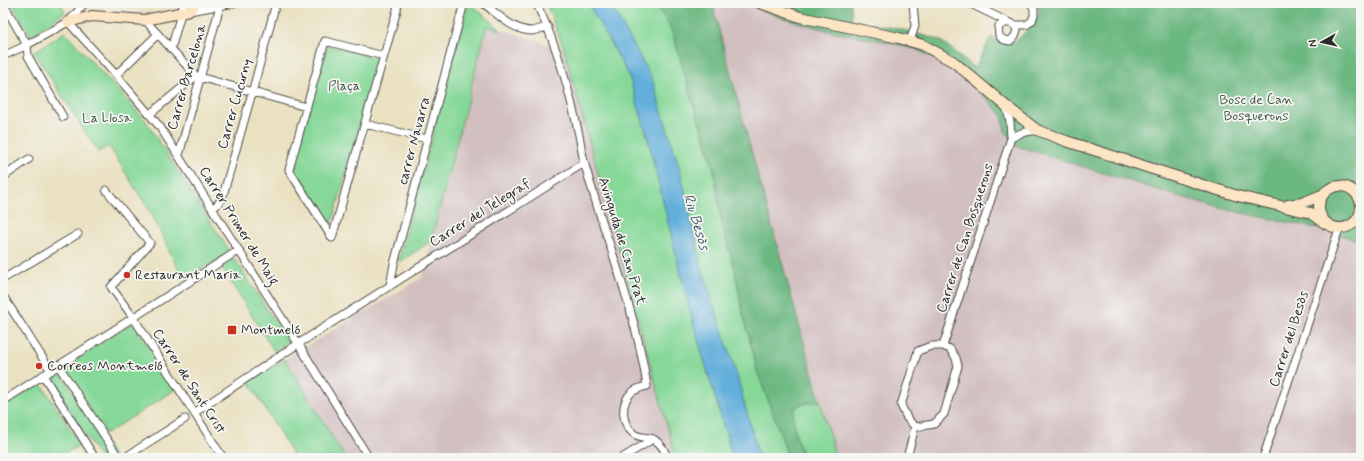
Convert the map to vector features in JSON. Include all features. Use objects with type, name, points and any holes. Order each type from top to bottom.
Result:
[{"type":"street","points":[[3,3],[27,45],[28,56],[63,117]]},
{"type":"street","points":[[68,22],[85,3]]},
{"type":"street","points":[[85,3],[85,11],[92,16]]},
{"type":"street","points":[[171,49],[185,9],[196,3]]},
{"type":"street","points":[[3,56],[27,45],[68,22],[92,16],[145,20],[185,9],[235,3]]},
{"type":"street","name":"Carrer Cucurny","points":[[213,209],[222,199],[276,3]]},
{"type":"street","points":[[384,56],[325,41],[306,107],[289,170],[332,238],[366,124],[397,10],[398,3]]},
{"type":"street","name":"carrer Navarra","points":[[390,286],[394,264],[464,3]]},
{"type":"street","points":[[484,3],[512,25],[522,30],[533,31],[548,27]]},
{"type":"street","name":"Avinguda de Can Prat","points":[[536,3],[548,27],[561,67],[579,136],[584,163],[630,312],[645,374],[647,386],[638,388],[631,393],[624,407],[623,415],[625,423],[636,435],[653,439]]},
{"type":"street","points":[[760,3],[800,17],[910,41],[935,51],[954,62],[1037,130],[1066,141],[1216,189],[1259,201],[1311,213],[1326,224],[1339,229],[1347,228],[1357,223],[1361,208],[1359,196],[1350,189],[1342,186],[1329,189],[1322,195],[1302,203],[1282,206]]},
{"type":"street","points":[[910,41],[915,26],[913,3]]},
{"type":"street","points":[[969,3],[1013,24],[1026,25],[1032,21],[1034,15],[1034,9],[1031,3]]},
{"type":"street","name":"Carrer Barcelona","points":[[179,155],[198,76],[220,6]]},
{"type":"street","points":[[145,20],[198,76],[252,93],[306,107]]},
{"type":"street","name":"Carrer Primer de Maig","points":[[68,22],[150,114],[179,155],[369,458]]},
{"type":"street","points":[[116,75],[158,34]]},
{"type":"street","points":[[150,114],[198,76]]},
{"type":"street","name":"Carrer de Can Bosquerons","points":[[943,346],[1011,138],[1010,122],[1006,106]]},
{"type":"street","points":[[366,124],[427,139]]},
{"type":"street","points":[[1011,138],[1021,133],[1037,130]]},
{"type":"street","points":[[3,177],[29,159]]},
{"type":"street","name":"Carrer del Telegraf","points":[[194,413],[298,344],[584,163]]},
{"type":"street","name":"Carrer de Sant Crist","points":[[106,190],[150,244],[111,286],[133,317],[223,458]]},
{"type":"street","points":[[1322,195],[1319,203],[1319,212],[1326,224]]},
{"type":"street","name":"Carrer del Besòs","points":[[1263,458],[1339,229]]},
{"type":"street","points":[[3,279],[78,234]]},
{"type":"street","points":[[3,401],[239,250]]},
{"type":"street","points":[[3,296],[51,371]]},
{"type":"street","points":[[931,346],[943,346],[950,349],[956,358],[958,366],[944,414],[934,424],[915,427],[907,418],[901,406],[918,351],[931,346]]},
{"type":"street","points":[[58,365],[119,458]]},
{"type":"street","points":[[43,376],[95,458]]},
{"type":"street","points":[[124,458],[185,419]]},
{"type":"street","points":[[907,458],[915,427]]},
{"type":"street","points":[[622,458],[653,439],[664,449],[667,458]]},
{"type":"shaded area","points":[[712,3],[745,3],[779,17],[830,31],[915,49],[945,63],[985,97],[1002,115],[1005,131],[1120,178],[1177,196],[1316,228],[1361,241],[1361,458],[836,458]]},
{"type":"shaded area","points":[[488,25],[564,49],[676,458],[345,458],[285,359],[422,278]]},
{"type":"green space","points":[[11,3],[61,3],[65,12],[31,36]]},
{"type":"green space","points":[[546,3],[588,3],[629,76],[647,135],[690,312],[733,458],[676,458],[564,49]]},
{"type":"green space","points":[[608,3],[654,3],[668,23],[674,37],[714,170],[720,211],[735,271],[743,313],[788,458],[759,458],[735,369],[703,273],[681,174],[652,79],[618,17]]},
{"type":"green space","points":[[654,3],[712,3],[820,401],[801,404],[796,407],[794,411],[793,417],[795,432],[803,458],[788,458],[788,454],[758,374],[743,313],[735,271],[724,234],[714,170],[708,146],[692,100],[674,37],[668,23]]},
{"type":"green space","name":"Bosc de Can Bosquerons","points":[[745,3],[851,4],[852,20],[900,29],[940,40],[975,68],[991,37],[1007,44],[1016,41],[1036,21],[1039,11],[1037,3],[1361,3],[1361,241],[1316,228],[1237,212],[1177,196],[1017,146],[1005,131],[1002,115],[985,97],[945,63],[915,49],[830,31],[779,17]]},
{"type":"green space","points":[[472,5],[501,30],[487,26],[431,241],[400,262],[399,259],[467,8]]},
{"type":"green space","name":"La Llosa","points":[[65,32],[145,120],[288,342],[274,351],[217,260],[183,279],[152,215],[109,146],[98,152],[34,52]]},
{"type":"green space","name":"Plaça","points":[[328,45],[379,59],[330,230],[292,169]]},
{"type":"green space","points":[[133,322],[176,389],[106,434],[63,367]]},
{"type":"green space","points":[[285,359],[345,458],[295,458],[249,382]]},
{"type":"green space","points":[[55,371],[61,373],[115,458],[100,458],[51,381],[50,374]]},
{"type":"green space","points":[[41,383],[80,445],[58,458],[3,458],[3,407]]},
{"type":"green space","points":[[820,401],[836,458],[803,458],[795,432],[793,417],[794,411],[796,407],[801,404]]},
{"type":"water","points":[[588,3],[608,3],[618,17],[652,79],[681,174],[703,273],[735,369],[759,458],[733,458],[690,312],[647,135],[629,76]]},
{"type":"place","name":"Restaurant Maria","points":[[127,275]]},
{"type":"place","name":"Montmeló","points":[[232,330]]},
{"type":"place","name":"Correos Montmeló","points":[[39,366]]},
{"type":"water label","name":"Riu Besòs","points":[[696,222]]}]
